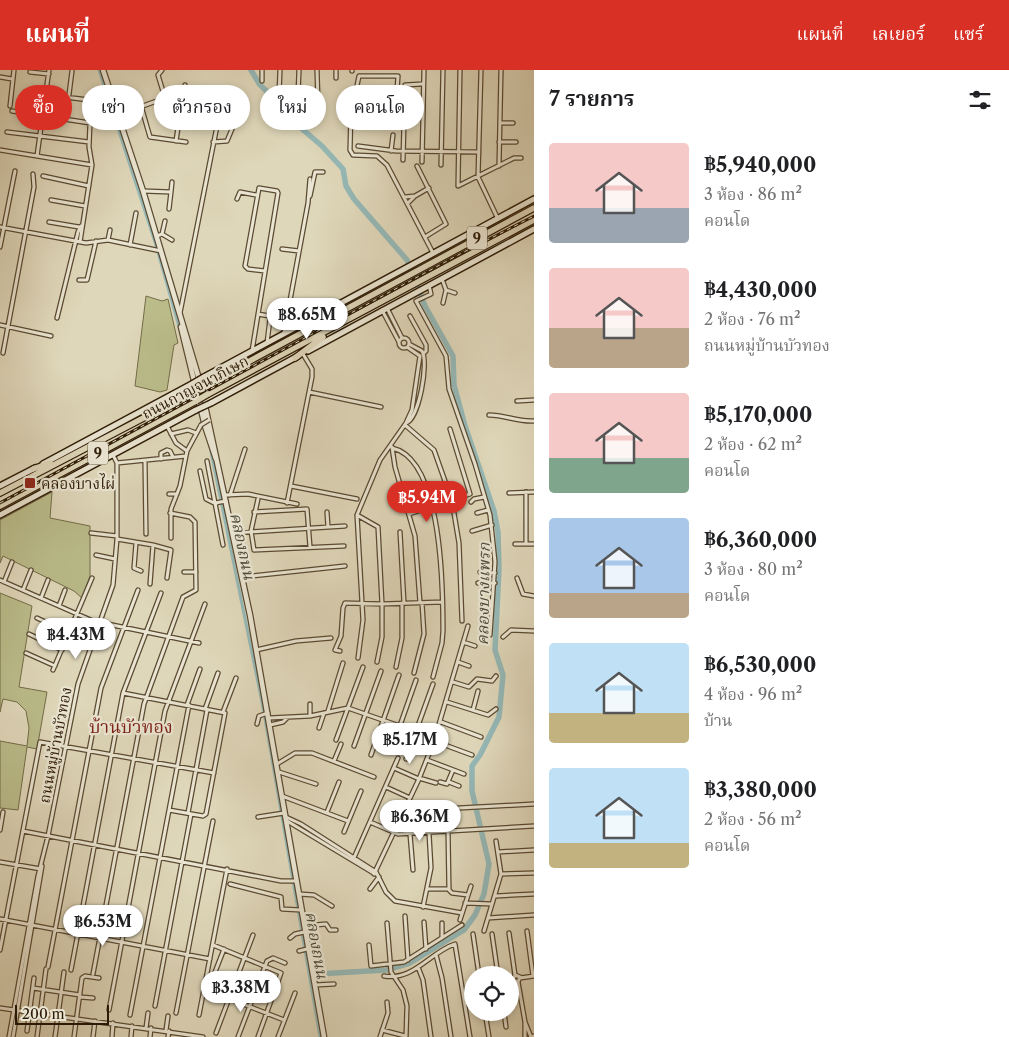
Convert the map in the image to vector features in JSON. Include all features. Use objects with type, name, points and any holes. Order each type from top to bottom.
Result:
[{"type":"highway","name":"ถนนกาญจนาภิเษก","points":[[0,493],[193,392],[534,208]]},
{"type":"highway","name":"ถนนกาญจนาภิเษก","points":[[0,506],[534,220]]},
{"type":"highway","points":[[292,339],[327,311]]},
{"type":"highway","points":[[295,358],[338,325]]},
{"type":"highway","points":[[33,469],[72,454]]},
{"type":"main road","points":[[0,486],[534,199]]},
{"type":"main road","points":[[2,513],[534,229]]},
{"type":"street","points":[[10,106],[14,70]]},
{"type":"street","points":[[103,70],[107,85]]},
{"type":"street","points":[[160,85],[158,75],[162,70]]},
{"type":"street","points":[[262,70],[262,81]]},
{"type":"street","points":[[279,85],[280,70]]},
{"type":"street","points":[[298,85],[299,70]]},
{"type":"street","points":[[317,70],[317,85]]},
{"type":"street","points":[[336,70],[336,78]]},
{"type":"street","points":[[422,162],[422,84],[424,70]]},
{"type":"street","points":[[441,165],[443,70]]},
{"type":"street","points":[[460,70],[458,186],[514,158],[521,158]]},
{"type":"street","points":[[481,70],[478,177],[498,220]]},
{"type":"street","points":[[499,166],[501,70]]},
{"type":"street","points":[[30,72],[49,72],[47,85]]},
{"type":"street","points":[[70,85],[72,72]]},
{"type":"street","points":[[359,76],[398,76],[396,105],[354,100],[359,76]]},
{"type":"street","points":[[0,77],[12,79]]},
{"type":"street","points":[[403,160],[405,85],[422,84]]},
{"type":"street","points":[[144,116],[150,137],[186,142]]},
{"type":"street","points":[[57,318],[78,241],[92,165],[89,142],[90,123],[72,119]]},
{"type":"street","points":[[500,123],[513,123]]},
{"type":"street","points":[[37,156],[41,130]]},
{"type":"street","points":[[123,130],[159,235],[159,250],[194,361],[202,378]]},
{"type":"street","points":[[176,141],[178,130]]},
{"type":"street","points":[[216,130],[180,316],[205,426],[220,467]]},
{"type":"street","points":[[213,142],[227,141],[232,130]]},
{"type":"street","points":[[351,130],[351,154],[381,158],[387,165],[434,253]]},
{"type":"street","points":[[7,132],[89,142]]},
{"type":"street","points":[[392,151],[393,135]]},
{"type":"street","points":[[499,142],[516,142]]},
{"type":"street","points":[[358,146],[392,151],[479,152]]},
{"type":"street","points":[[0,150],[92,165]]},
{"type":"street","points":[[417,166],[446,224],[425,237]]},
{"type":"street","points":[[0,247],[2,227],[14,172]]},
{"type":"street","points":[[284,334],[314,172],[323,172]]},
{"type":"street","points":[[3,353],[34,187],[33,174]]},
{"type":"street","points":[[43,176],[89,186]]},
{"type":"street","points":[[309,196],[310,179]]},
{"type":"street","points":[[169,209],[172,182]]},
{"type":"street","points":[[252,351],[266,272],[278,194],[277,191],[259,188],[256,195],[245,266],[248,269],[266,272]]},
{"type":"street","points":[[408,203],[415,196],[429,188]]},
{"type":"street","points":[[143,191],[171,192]]},
{"type":"street","points":[[236,199],[240,192],[256,195]]},
{"type":"street","points":[[405,197],[415,196]]},
{"type":"street","points":[[51,200],[85,206]]},
{"type":"street","points":[[130,245],[136,213]]},
{"type":"street","points":[[159,235],[165,221]]},
{"type":"street","points":[[49,222],[81,227]]},
{"type":"street","points":[[2,227],[78,241],[108,240],[159,250]]},
{"type":"street","points":[[108,240],[110,230]]},
{"type":"street","points":[[159,235],[172,240]]},
{"type":"street","points":[[79,280],[87,280],[96,241]]},
{"type":"street","points":[[282,249],[299,251]]},
{"type":"street","points":[[441,279],[446,290],[443,303]]},
{"type":"street","points":[[427,286],[431,294],[418,300],[446,356],[449,389],[475,464],[492,524],[495,583],[490,635]]},
{"type":"street","points":[[446,290],[455,293]]},
{"type":"street","points":[[384,309],[402,338],[407,339],[408,346]]},
{"type":"street","points":[[384,309],[401,347],[408,346],[422,355]]},
{"type":"street","points":[[258,314],[268,316],[270,319],[267,342]]},
{"type":"street","points":[[358,658],[362,632],[362,602],[357,515],[370,480],[405,424],[414,404],[422,355],[426,345],[410,316]]},
{"type":"street","points":[[0,325],[50,336]]},
{"type":"street","points":[[399,342],[402,338]]},
{"type":"street","points":[[287,503],[312,373],[303,354]]},
{"type":"street","points":[[309,392],[381,407]]},
{"type":"street","points":[[516,401],[534,400]]},
{"type":"street","points":[[208,404],[209,420],[242,577],[266,715],[270,725],[299,894],[306,949],[324,1037]]},
{"type":"street","points":[[488,415],[505,415],[518,422],[534,421]]},
{"type":"street","points":[[171,538],[170,513],[177,494],[186,453],[201,424],[209,420]]},
{"type":"street","points":[[405,424],[434,450],[452,501],[459,543],[462,621]]},
{"type":"street","points":[[168,426],[178,446],[186,453]]},
{"type":"street","points":[[409,514],[468,496],[470,493],[450,428]]},
{"type":"street","points":[[171,434],[188,430],[196,433]]},
{"type":"street","points":[[391,446],[401,450],[416,463],[432,507],[439,538],[442,643],[433,677]]},
{"type":"street","points":[[391,446],[394,467],[409,514],[416,544],[424,634],[414,673]]},
{"type":"street","points":[[226,498],[245,449]]},
{"type":"street","points":[[160,459],[161,453],[166,450],[170,451],[173,457]]},
{"type":"street","points":[[117,463],[145,462],[186,453]]},
{"type":"street","name":"ถนนหมู่บ้านบัวทอง","points":[[11,1037],[14,1010],[78,684],[113,585],[117,538],[117,463],[113,455]]},
{"type":"street","points":[[207,461],[223,545]]},
{"type":"street","points":[[145,462],[146,534]]},
{"type":"street","points":[[200,471],[206,499],[216,503],[226,498],[248,494],[297,504]]},
{"type":"street","points":[[290,486],[357,500]]},
{"type":"street","points":[[526,492],[526,544]]},
{"type":"street","points":[[509,493],[534,492]]},
{"type":"street","points":[[169,494],[177,494]]},
{"type":"street","points":[[471,502],[474,499],[484,497]]},
{"type":"street","points":[[258,499],[251,531],[254,550],[344,546]]},
{"type":"street","points":[[254,512],[305,509],[308,511],[310,547]]},
{"type":"street","points":[[477,513],[489,510]]},
{"type":"street","points":[[327,512],[328,527]]},
{"type":"street","points":[[93,974],[146,698],[183,597],[196,591],[194,519],[170,513]]},
{"type":"street","points":[[357,515],[378,527],[382,637],[377,662]]},
{"type":"street","points":[[472,531],[492,524]]},
{"type":"street","points":[[233,533],[346,526]]},
{"type":"street","points":[[396,667],[402,638],[403,603],[400,532]]},
{"type":"street","points":[[91,534],[154,545],[171,550],[167,578]]},
{"type":"street","points":[[136,543],[134,568],[141,571]]},
{"type":"street","points":[[515,544],[534,544]]},
{"type":"street","points":[[150,584],[154,545]]},
{"type":"street","points":[[96,555],[115,559]]},
{"type":"street","points":[[12,562],[2,581],[77,614],[124,628],[199,643]]},
{"type":"street","points":[[242,577],[344,566]]},
{"type":"street","points":[[23,590],[31,570]]},
{"type":"street","points":[[184,572],[196,572]]},
{"type":"street","points":[[480,572],[494,572]]},
{"type":"street","points":[[26,653],[54,668],[92,578]]},
{"type":"street","points":[[517,578],[523,594],[534,596]]},
{"type":"street","points":[[41,598],[48,580]]},
{"type":"street","points":[[478,583],[495,583]]},
{"type":"street","points":[[59,606],[66,590]]},
{"type":"street","points":[[37,1037],[47,968],[102,688],[138,590]]},
{"type":"street","points":[[70,970],[123,693],[161,593]]},
{"type":"street","points":[[340,651],[335,650],[341,636],[344,605],[362,602],[382,604],[442,602]]},
{"type":"street","points":[[109,1010],[168,701],[205,604]]},
{"type":"street","points":[[37,618],[69,633]]},
{"type":"street","points":[[370,889],[427,760],[441,722],[468,626]]},
{"type":"street","points":[[503,637],[511,630],[534,631]]},
{"type":"street","points":[[29,634],[62,650]]},
{"type":"street","points":[[256,650],[296,641],[331,638]]},
{"type":"street","points":[[463,642],[476,646]]},
{"type":"street","points":[[458,662],[470,666]]},
{"type":"street","points":[[319,728],[343,663]]},
{"type":"street","points":[[336,740],[363,667]]},
{"type":"street","points":[[130,1015],[188,705],[200,668]]},
{"type":"street","points":[[354,746],[380,671]]},
{"type":"street","points":[[155,1006],[182,862],[206,709],[218,673]]},
{"type":"street","points":[[371,755],[399,675]]},
{"type":"street","points":[[453,682],[469,687],[477,679],[492,681],[496,676]]},
{"type":"street","points":[[169,810],[203,816],[206,814],[225,715],[223,712],[236,678]]},
{"type":"street","points":[[391,751],[416,680]]},
{"type":"street","points":[[406,759],[433,684]]},
{"type":"street","points":[[474,710],[478,691]]},
{"type":"street","points":[[123,693],[223,712]]},
{"type":"street","points":[[447,702],[488,715],[496,709]]},
{"type":"street","points":[[310,704],[310,716]]},
{"type":"street","points":[[257,724],[266,715],[287,718],[310,716],[348,708],[417,732]]},
{"type":"street","points":[[270,725],[283,722],[287,718]]},
{"type":"street","points":[[441,722],[481,737]]},
{"type":"street","points":[[434,741],[472,755]]},
{"type":"street","points":[[0,950],[40,742],[214,773]]},
{"type":"street","points":[[334,761],[341,744]]},
{"type":"street","points":[[277,764],[292,754],[303,752],[315,753],[374,778]]},
{"type":"street","points":[[354,859],[398,758]]},
{"type":"street","points":[[427,760],[464,774]]},
{"type":"street","points":[[394,768],[419,778],[446,785],[453,770]]},
{"type":"street","points":[[278,772],[316,784]]},
{"type":"street","points":[[327,812],[339,782]]},
{"type":"street","points":[[449,782],[459,786]]},
{"type":"street","points":[[386,787],[410,798]]},
{"type":"street","points":[[344,832],[361,792]]},
{"type":"street","points":[[282,796],[348,821]]},
{"type":"street","points":[[404,811],[534,804]]},
{"type":"street","points":[[0,830],[4,812]]},
{"type":"street","points":[[258,817],[275,814],[285,816],[377,874],[386,892],[395,902],[462,913]]},
{"type":"street","points":[[176,1012],[213,821]]},
{"type":"street","points":[[370,822],[394,833],[410,834],[534,826]]},
{"type":"street","points":[[23,831],[296,882]]},
{"type":"street","points":[[448,831],[449,889],[452,893],[468,895]]},
{"type":"street","points":[[423,907],[431,868],[429,832]]},
{"type":"street","points":[[410,834],[413,870]]},
{"type":"street","points":[[484,931],[501,874],[496,841]]},
{"type":"street","points":[[498,852],[534,850]]},
{"type":"street","points":[[0,862],[41,868]]},
{"type":"street","points":[[199,1015],[206,989],[227,869]]},
{"type":"street","points":[[501,874],[534,873]]},
{"type":"street","points":[[230,884],[281,897],[281,908],[293,911],[300,910]]},
{"type":"street","points":[[460,920],[471,886]]},
{"type":"street","points":[[427,889],[449,889]]},
{"type":"street","points":[[299,894],[314,894],[332,906]]},
{"type":"street","points":[[496,896],[534,894]]},
{"type":"street","points":[[465,903],[492,904]]},
{"type":"street","points":[[488,918],[534,915]]},
{"type":"street","points":[[406,916],[408,960]]},
{"type":"street","points":[[0,919],[210,958]]},
{"type":"street","points":[[382,1030],[403,1036],[407,1012],[405,995],[391,972],[388,922]]},
{"type":"street","points":[[424,922],[426,949]]},
{"type":"street","points":[[442,922],[442,939]]},
{"type":"street","points":[[290,938],[304,930],[326,924],[330,930],[336,930]]},
{"type":"street","points":[[369,945],[371,966],[391,965],[408,960],[462,925]]},
{"type":"street","points":[[525,1037],[525,1022],[519,980],[534,976],[527,931]]},
{"type":"street","points":[[509,933],[512,966]]},
{"type":"street","points":[[473,934],[478,966]]},
{"type":"street","points":[[492,934],[497,966]]},
{"type":"street","points":[[216,1033],[254,935]]},
{"type":"street","points":[[384,976],[394,978],[406,975],[453,944],[456,945],[470,1037]]},
{"type":"street","points":[[213,945],[280,971],[282,974],[258,1037]]},
{"type":"street","points":[[300,951],[306,949]]},
{"type":"street","points":[[206,989],[224,950]]},
{"type":"street","points":[[436,955],[442,978],[451,1037]]},
{"type":"street","points":[[238,1037],[265,966],[270,958],[285,963]]},
{"type":"street","points":[[418,967],[423,980],[431,1037]]},
{"type":"street","points":[[55,1037],[64,972]]},
{"type":"street","points":[[74,1037],[82,977],[99,978]]},
{"type":"street","points":[[27,1031],[34,978]]},
{"type":"street","points":[[314,985],[334,984]]},
{"type":"street","points":[[33,988],[93,998]]},
{"type":"street","points":[[206,989],[284,1020]]},
{"type":"street","points":[[278,1037],[295,992]]},
{"type":"street","points":[[380,1037],[388,1013],[387,1002]]},
{"type":"street","points":[[0,1008],[151,1028],[203,1037]]},
{"type":"street","points":[[146,1028],[148,1013]]},
{"type":"street","points":[[168,1016],[168,1037]]},
{"type":"street","points":[[93,1037],[95,1021]]},
{"type":"street","points":[[486,1021],[488,1037]]},
{"type":"street","points":[[505,1021],[506,1027]]},
{"type":"street","points":[[525,1022],[532,1036]]},
{"type":"street","points":[[112,1037],[114,1023]]},
{"type":"street","points":[[130,1037],[132,1026]]},
{"type":"street","points":[[150,1037],[151,1028]]},
{"type":"green space","points":[[146,296],[162,301],[168,299],[178,343],[174,345],[167,390],[160,392],[135,386]]},
{"type":"green space","points":[[52,492],[50,518],[90,526],[90,576],[82,598],[74,591],[3,556],[0,563],[0,520]]},
{"type":"green space","points":[[0,593],[32,606],[19,687],[47,692],[37,749],[27,747],[18,810],[0,808],[0,741],[27,746],[29,728],[26,711],[17,702],[3,699],[0,712]]},
{"type":"waterway","name":"คลองถนน","points":[[99,70],[155,242],[180,330]]},
{"type":"waterway","name":"คลองบางแพรก","points":[[251,70],[260,85],[286,109],[301,128],[322,146],[343,169],[346,186],[354,199],[407,260],[425,306],[453,356],[454,385],[465,426],[494,511],[498,532],[499,569],[495,650],[503,675],[499,717],[480,755],[472,766],[472,791],[489,864],[484,894],[475,915],[464,930],[410,963],[386,970],[317,974]]},
{"type":"waterway","name":"คลองถนน","points":[[210,447],[263,707],[320,1037]]},
{"type":"railway","points":[[0,503],[460,254],[534,216]]},
{"type":"place","name":"คลองบางไผ่","points":[[30,483]]},
{"type":"district","name":"บ้านบัวทอง","points":[[131,727]]}]
